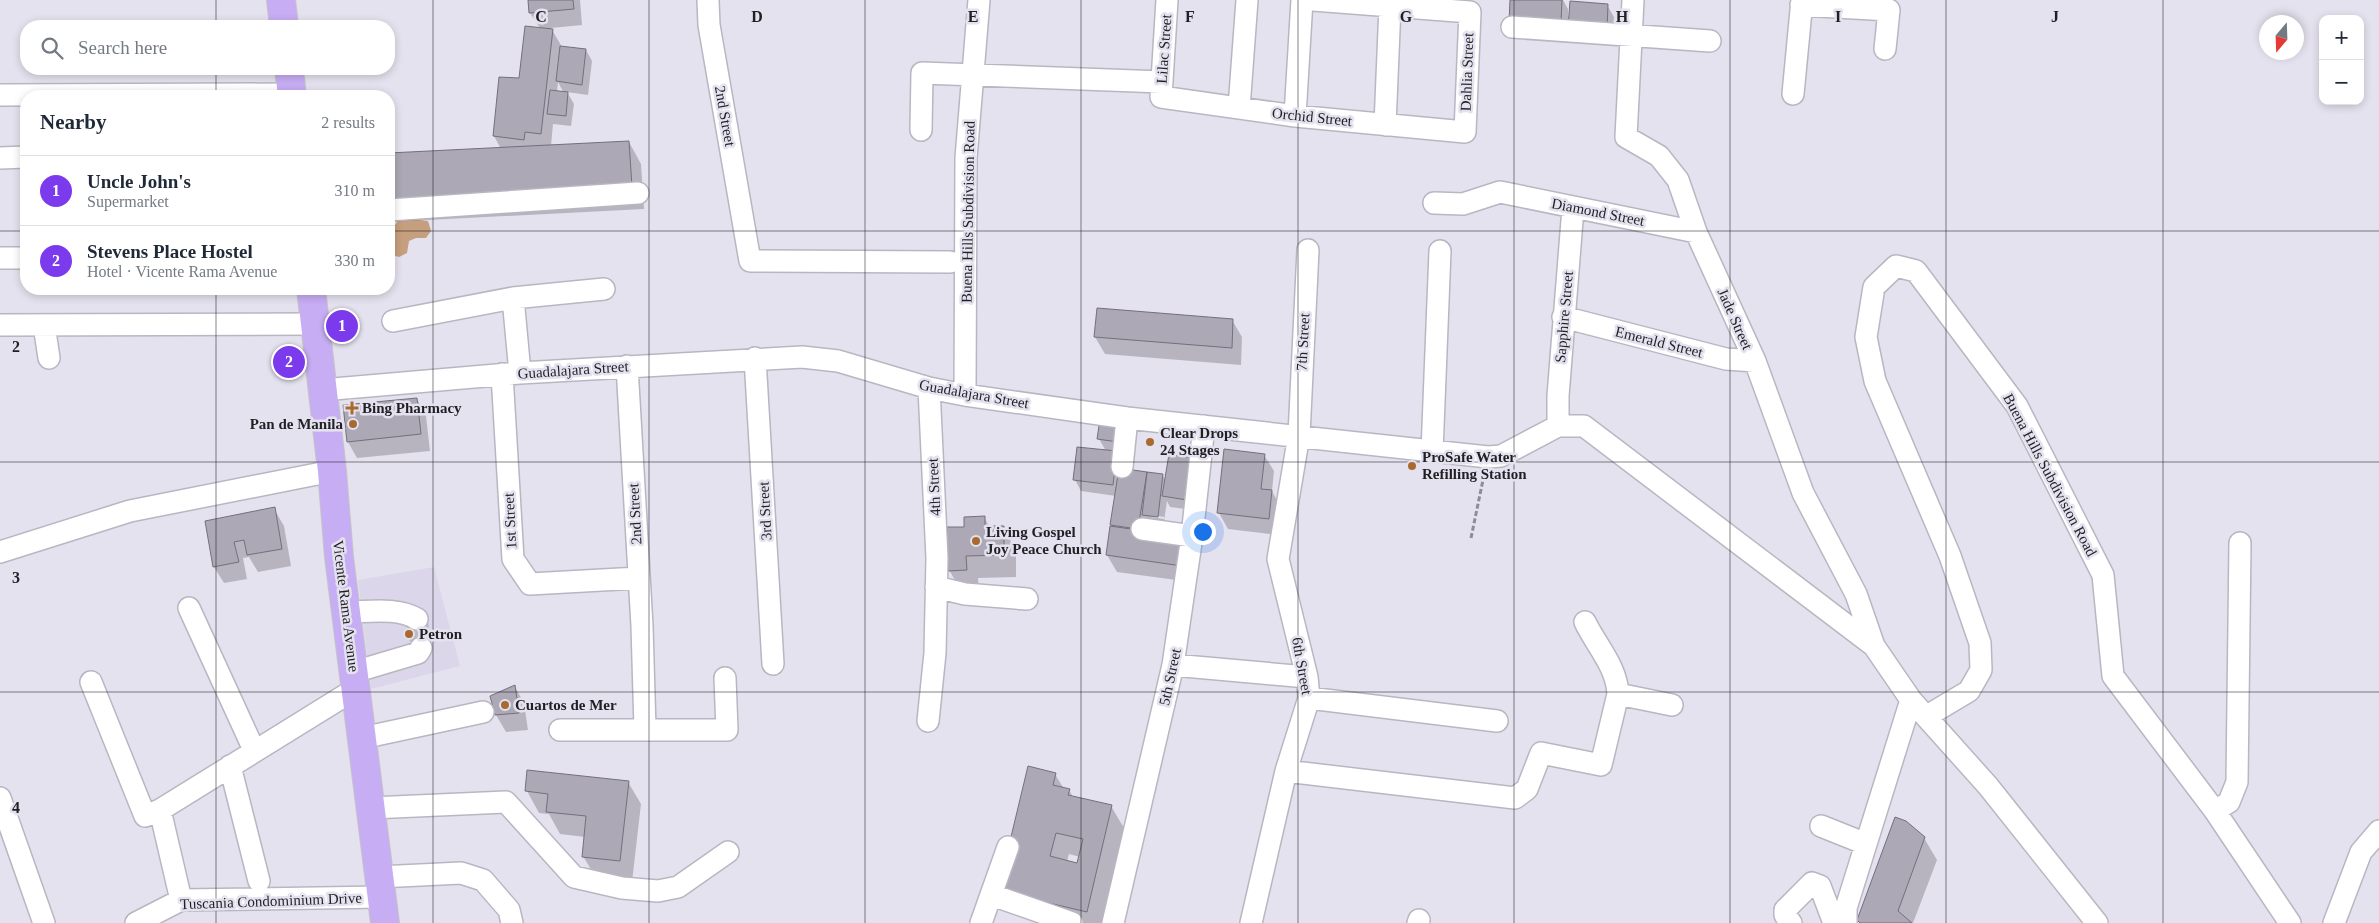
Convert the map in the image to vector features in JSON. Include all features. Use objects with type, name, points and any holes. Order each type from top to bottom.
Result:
[{"type":"main road","points":[[281,0],[283,20]]},
{"type":"main road","name":"Vicente Rama Avenue","points":[[312,295],[382,899]]},
{"type":"street","name":"2nd Street","points":[[708,0],[709,25],[750,261],[950,262]]},
{"type":"street","name":"Buena Hills Subdivision Road","points":[[965,395],[966,158],[979,0]]},
{"type":"street","name":"Lilac Street","points":[[1161,90],[1167,0]]},
{"type":"street","points":[[1239,108],[1247,0]]},
{"type":"street","points":[[1295,116],[1302,0]]},
{"type":"street","points":[[1313,0],[1390,6],[1385,124]]},
{"type":"street","name":"Jade Street","points":[[1633,0],[1626,138],[1659,156],[1678,180],[1696,232],[1755,361],[1803,493],[1856,594],[1874,646]]},
{"type":"street","points":[[1793,94],[1801,2],[1889,10],[1885,49]]},
{"type":"street","name":"Dahlia Street","points":[[1390,6],[1470,12],[1465,132]]},
{"type":"street","points":[[1512,28],[1710,41]]},
{"type":"street","name":"Orchid Street","points":[[921,130],[922,73],[974,75],[1161,90],[1239,108],[1295,116],[1465,132]]},
{"type":"street","points":[[161,90],[290,86]]},
{"type":"street","points":[[0,95],[20,94]]},
{"type":"street","points":[[0,158],[20,158]]},
{"type":"street","name":"Diamond Street","points":[[1434,203],[1462,204],[1500,192],[1696,232]]},
{"type":"street","points":[[395,210],[638,193]]},
{"type":"street","name":"Sapphire Street","points":[[1558,426],[1563,318],[1573,208]]},
{"type":"street","name":"7th Street","points":[[1300,435],[1308,250]]},
{"type":"street","points":[[1432,452],[1440,251]]},
{"type":"street","points":[[0,258],[20,258]]},
{"type":"street","name":"Buena Hills Subdivision Road","points":[[1927,716],[1969,692],[1981,670],[1980,643],[1950,556],[1875,381],[1866,337],[1874,287],[1896,266],[1916,270],[2017,406],[2103,575],[2113,676],[2215,811],[2290,923]]},
{"type":"street","points":[[393,321],[513,298],[604,290]]},
{"type":"street","points":[[511,374],[513,298]]},
{"type":"street","name":"Emerald Street","points":[[1563,318],[1726,359],[1755,361]]},
{"type":"street","points":[[0,325],[314,324]]},
{"type":"street","points":[[44,325],[48,358]]},
{"type":"street","name":"Guadalajara Street","points":[[322,390],[626,366],[802,357],[838,361],[929,388],[965,395],[1127,418],[1300,435],[1432,452],[1488,457],[1501,456],[1558,426]]},
{"type":"street","name":"3rd Street","points":[[756,358],[772,664]]},
{"type":"street","name":"2nd Street","points":[[626,366],[642,626],[641,660],[645,729]]},
{"type":"street","name":"1st Street","points":[[511,374],[513,559],[530,584],[638,578]]},
{"type":"street","name":"4th Street","points":[[928,721],[936,653],[938,558],[929,388]]},
{"type":"street","points":[[1122,467],[1127,418]]},
{"type":"street","name":"5th Street","points":[[1113,923],[1173,665],[1192,536],[1204,426]]},
{"type":"street","points":[[1558,426],[1584,426],[1874,646],[1911,700],[1988,786],[2097,923]]},
{"type":"street","name":"6th Street","points":[[1251,923],[1286,771],[1309,698],[1307,677],[1278,559],[1300,435]]},
{"type":"street","points":[[0,552],[130,511],[332,471]]},
{"type":"street","points":[[1142,529],[1192,536]]},
{"type":"street","points":[[2215,811],[2229,802],[2237,782],[2240,543]]},
{"type":"street","points":[[936,586],[965,594],[1027,599]]},
{"type":"street","points":[[189,608],[254,750]]},
{"type":"street","points":[[347,612],[394,612],[411,615],[417,619]]},
{"type":"street","points":[[1286,771],[1515,798],[1528,789],[1541,753],[1601,765],[1618,694],[1618,682],[1603,650],[1594,641],[1585,622]]},
{"type":"street","points":[[91,682],[145,816],[160,810],[230,766],[356,680],[418,653],[421,648]]},
{"type":"street","points":[[1173,665],[1307,677]]},
{"type":"street","points":[[560,730],[645,729],[711,732],[726,730],[725,678]]},
{"type":"street","points":[[1618,694],[1672,705]]},
{"type":"street","points":[[1309,698],[1497,721]]},
{"type":"street","points":[[1842,923],[1911,700]]},
{"type":"street","points":[[362,738],[483,712]]},
{"type":"street","points":[[230,766],[259,881]]},
{"type":"street","points":[[0,798],[44,923]]},
{"type":"street","points":[[371,808],[506,802],[574,878],[622,888],[658,892],[678,887],[728,852]]},
{"type":"street","points":[[160,810],[182,900]]},
{"type":"street","points":[[1821,826],[1866,844]]},
{"type":"street","points":[[2334,923],[2361,852],[2379,831]]},
{"type":"street","points":[[981,923],[1008,848]]},
{"type":"street","name":"Tuscania Condominium Drive","points":[[136,923],[182,900],[382,899],[461,873],[483,880],[509,910],[512,923]]},
{"type":"street","points":[[1791,923],[1784,910],[1812,882],[1820,886],[1842,923]]},
{"type":"street","points":[[992,895],[1072,923]]},
{"type":"path","points":[[1471,538],[1488,457]]},
{"type":"shaded area","points":[[400,218],[428,221],[431,231],[426,238],[416,238],[409,241],[407,253],[399,257],[395,256],[395,225]]},
{"type":"shaded area","points":[[434,567],[460,666],[371,689],[358,580]]},
{"type":"building","points":[[528,0],[573,0],[574,9],[529,13]]},
{"type":"building","points":[[1510,0],[1562,0],[1561,23],[1509,22]]},
{"type":"building","points":[[1570,1],[1608,4],[1607,30],[1568,27]]},
{"type":"building","points":[[525,26],[553,29],[541,134],[525,132],[524,140],[493,136],[499,77],[519,78]]},
{"type":"building","points":[[560,46],[586,49],[582,85],[556,81]]},
{"type":"building","points":[[550,90],[568,92],[566,116],[547,114]]},
{"type":"building","points":[[629,141],[632,187],[395,199],[395,153]]},
{"type":"building","points":[[1097,308],[1233,319],[1232,348],[1094,337]]},
{"type":"building","points":[[417,398],[421,434],[347,442],[343,405]]},
{"type":"building","points":[[1100,419],[1121,422],[1118,442],[1097,439]]},
{"type":"building","points":[[1077,447],[1117,451],[1113,485],[1073,480]]},
{"type":"building","points":[[1224,449],[1265,454],[1261,489],[1272,490],[1269,519],[1217,513]]},
{"type":"building","points":[[1169,454],[1194,458],[1187,500],[1162,496]]},
{"type":"building","points":[[1119,468],[1147,472],[1138,529],[1110,525]]},
{"type":"building","points":[[1147,472],[1163,474],[1158,517],[1142,515]]},
{"type":"building","points":[[275,507],[282,549],[247,555],[244,540],[234,542],[239,562],[213,567],[205,521]]},
{"type":"building","name":"Living Gospel Joy Peace Church","points":[[985,516],[985,526],[1004,526],[1004,555],[966,556],[967,570],[948,571],[947,527],[964,527],[964,517]]},
{"type":"building","points":[[1110,526],[1186,537],[1182,566],[1106,555]]},
{"type":"building","name":"Cuartos de Mer","points":[[515,685],[519,713],[495,715],[490,696]]},
{"type":"building","points":[[1028,766],[1056,773],[1053,785],[1070,789],[1068,795],[1112,805],[1087,912],[998,891]],"holes":[[[1056,833],[1083,839],[1077,863],[1050,856]]]},
{"type":"building","points":[[527,770],[629,781],[620,861],[582,857],[586,816],[546,812],[548,794],[525,791]]},
{"type":"building","points":[[1895,817],[1906,821],[1925,837],[1898,911],[1912,923],[1860,923],[1857,920]]},
{"type":"tunnel","points":[[417,619],[421,648]]},
{"type":"place","name":"Uncle John's","points":[[342,326]]},
{"type":"place","name":"Stevens Place Hostel","points":[[289,362]]},
{"type":"place","name":"Bing Pharmacy","points":[[352,408]]},
{"type":"place","name":"Pan de Manila","points":[[353,424]]},
{"type":"place","name":"Clear Drops 24 Stages","points":[[1150,442]]},
{"type":"place","name":"ProSafe Water Refilling Station","points":[[1412,466]]},
{"type":"place","name":"Living Gospel Joy Peace Church","points":[[976,541]]},
{"type":"place","name":"Petron","points":[[409,634]]},
{"type":"place","name":"Cuartos de Mer","points":[[505,705]]}]
